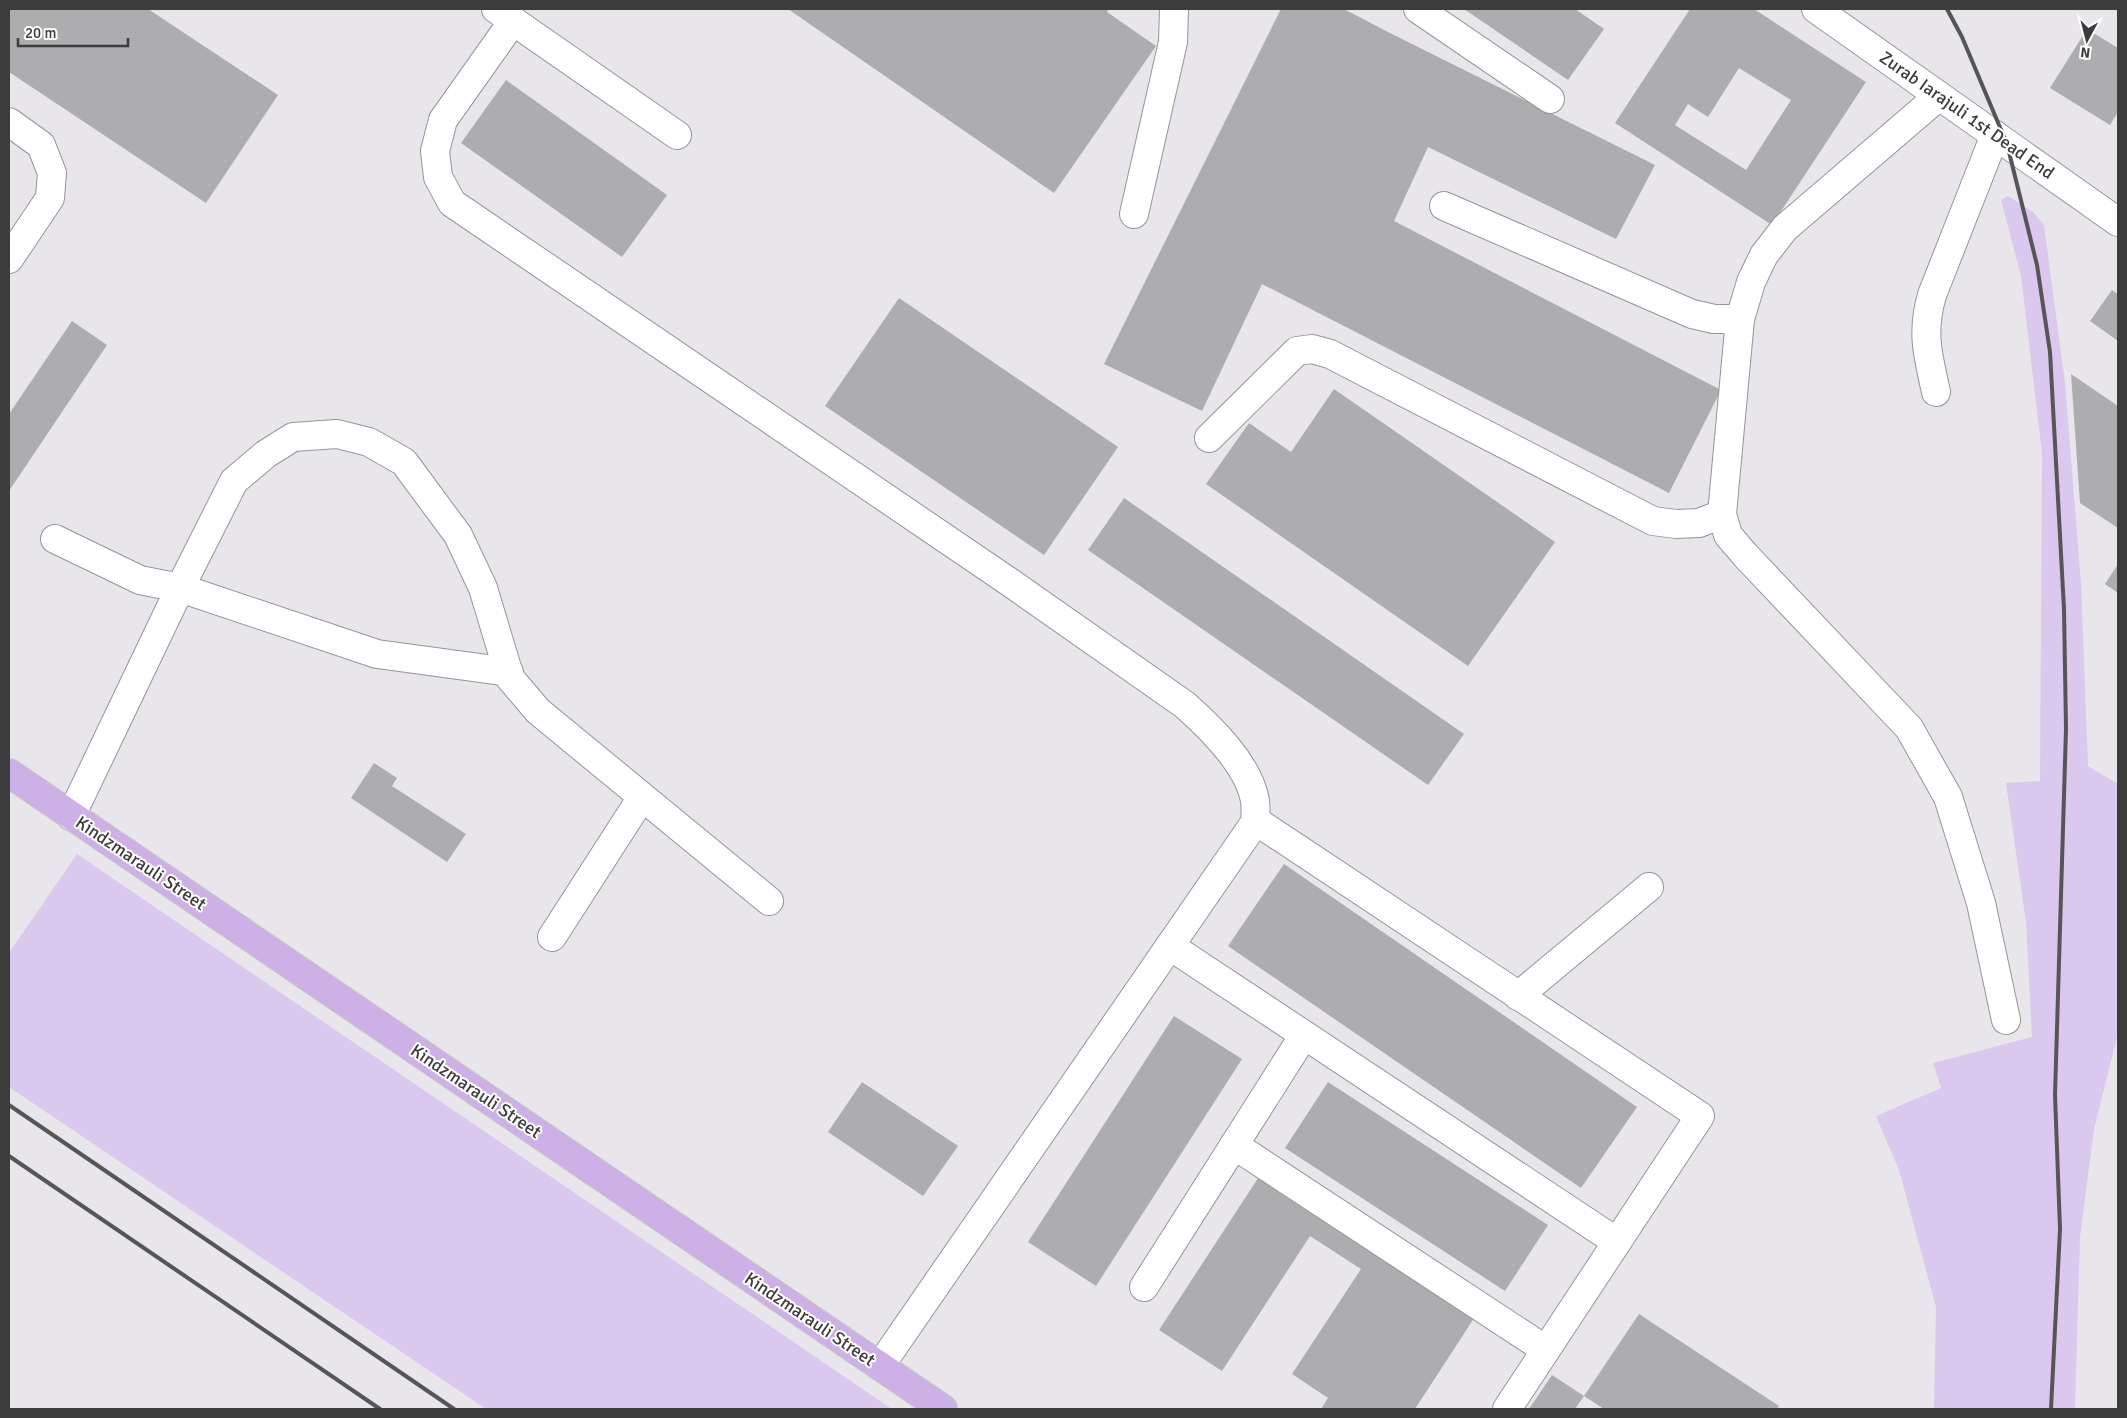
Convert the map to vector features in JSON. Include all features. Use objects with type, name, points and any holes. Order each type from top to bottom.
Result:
[{"type":"main road","name":"Kindzmarauli Street","points":[[9,773],[943,1409]]},
{"type":"street","points":[[1134,214],[1173,42],[1174,9]]},
{"type":"street","points":[[1418,9],[1550,99]]},
{"type":"street","name":"Zurab Iarajuli 1st Dead End","points":[[1816,9],[2118,222]]},
{"type":"street","points":[[677,135],[505,15],[443,120],[435,151],[438,177],[452,203],[999,575],[1185,706],[1209,726],[1247,778],[1255,801],[1256,821],[880,1366]]},
{"type":"street","points":[[1939,96],[1785,228],[1764,255],[1751,282],[1740,319],[1722,514],[1728,535],[1909,728],[1929,762],[1948,797],[1978,894],[2006,1020]]},
{"type":"street","points":[[9,122],[41,145],[52,173],[50,198],[9,259]]},
{"type":"street","points":[[1936,392],[1925,340],[1926,316],[1932,295],[1995,135]]},
{"type":"street","points":[[1444,206],[1692,314],[1714,319],[1740,319]]},
{"type":"street","points":[[1209,438],[1297,351],[1312,349],[1330,354],[1653,521],[1676,524],[1699,523],[1722,514]]},
{"type":"street","points":[[72,816],[180,588],[234,481],[266,454],[293,437],[337,434],[370,442],[404,462],[458,535],[483,588],[510,678],[538,711],[769,901]]},
{"type":"street","points":[[54,539],[140,580],[180,588],[377,654],[509,672]]},
{"type":"street","points":[[552,937],[642,797]]},
{"type":"street","points":[[1256,821],[1700,1116],[1507,1409]]},
{"type":"street","points":[[1518,996],[1649,887]]},
{"type":"street","points":[[1170,946],[1617,1242]]},
{"type":"street","points":[[1144,1287],[1304,1035]]},
{"type":"street","points":[[1234,1145],[1546,1350]]},
{"type":"shaded area","points":[[2008,196],[2033,212],[2044,225],[2065,383],[2081,583],[2088,766],[2118,784],[2118,1033],[2094,1129],[2080,1237],[2075,1409],[1934,1409],[1936,1307],[1899,1170],[1876,1116],[1941,1088],[1933,1063],[2032,1037],[2026,922],[2006,783],[2040,781],[2042,453],[2021,276],[2001,200]]},
{"type":"shaded area","points":[[77,854],[892,1409],[486,1409],[9,1087],[9,953]]},
{"type":"building","points":[[9,9],[148,9],[278,95],[206,203],[9,72]]},
{"type":"building","points":[[788,9],[1108,9],[1107,12],[1156,46],[1054,193]]},
{"type":"building","points":[[1281,9],[1344,9],[1655,165],[1616,239],[1428,147],[1394,221],[1721,390],[1669,493],[1262,284],[1202,411],[1104,364]]},
{"type":"building","points":[[1464,9],[1575,9],[1604,29],[1568,80]]},
{"type":"building","points":[[1690,9],[1754,9],[1866,82],[1772,225],[1615,123]],"holes":[[[1739,68],[1791,100],[1746,170],[1675,125],[1688,104],[1708,117]]]},
{"type":"building","points":[[2087,29],[2118,48],[2118,112],[2110,125],[2050,88]]},
{"type":"building","points":[[506,80],[667,195],[622,257],[461,143]]},
{"type":"building","points":[[2112,290],[2118,294],[2118,341],[2090,321]]},
{"type":"building","points":[[899,298],[1118,447],[1044,555],[825,406]]},
{"type":"building","points":[[72,321],[107,345],[9,491],[9,414]]},
{"type":"building","points":[[2071,374],[2118,406],[2118,528],[2080,503]]},
{"type":"building","points":[[1334,389],[1555,542],[1468,666],[1206,484],[1249,423],[1291,452]]},
{"type":"building","points":[[1124,498],[1464,734],[1428,785],[1088,550]]},
{"type":"building","points":[[2118,564],[2118,593],[2105,584]]},
{"type":"building","points":[[374,763],[397,778],[392,786],[466,834],[447,862],[351,798]]},
{"type":"building","points":[[1284,864],[1637,1107],[1581,1188],[1228,946]]},
{"type":"building","points":[[1174,1016],[1242,1059],[1096,1286],[1028,1242]]},
{"type":"building","points":[[862,1082],[958,1146],[923,1196],[828,1132]]},
{"type":"building","points":[[1328,1082],[1548,1225],[1505,1291],[1285,1148]]},
{"type":"building","points":[[1264,1169],[1480,1309],[1415,1409],[1321,1409],[1328,1398],[1292,1374],[1361,1269],[1310,1236],[1222,1371],[1159,1330]]},
{"type":"building","points":[[1639,1314],[1779,1406],[1777,1409],[1604,1409],[1584,1396]]},
{"type":"building","points":[[1552,1375],[1584,1396],[1575,1409],[1529,1409]]},
{"type":"railway","points":[[1947,9],[1962,37],[2007,144],[2037,265],[2050,352],[2064,609],[2066,729],[2055,1095],[2060,1229],[2051,1409]]},
{"type":"railway","points":[[9,1105],[454,1409]]},
{"type":"railway","points":[[9,1156],[380,1409]]}]
